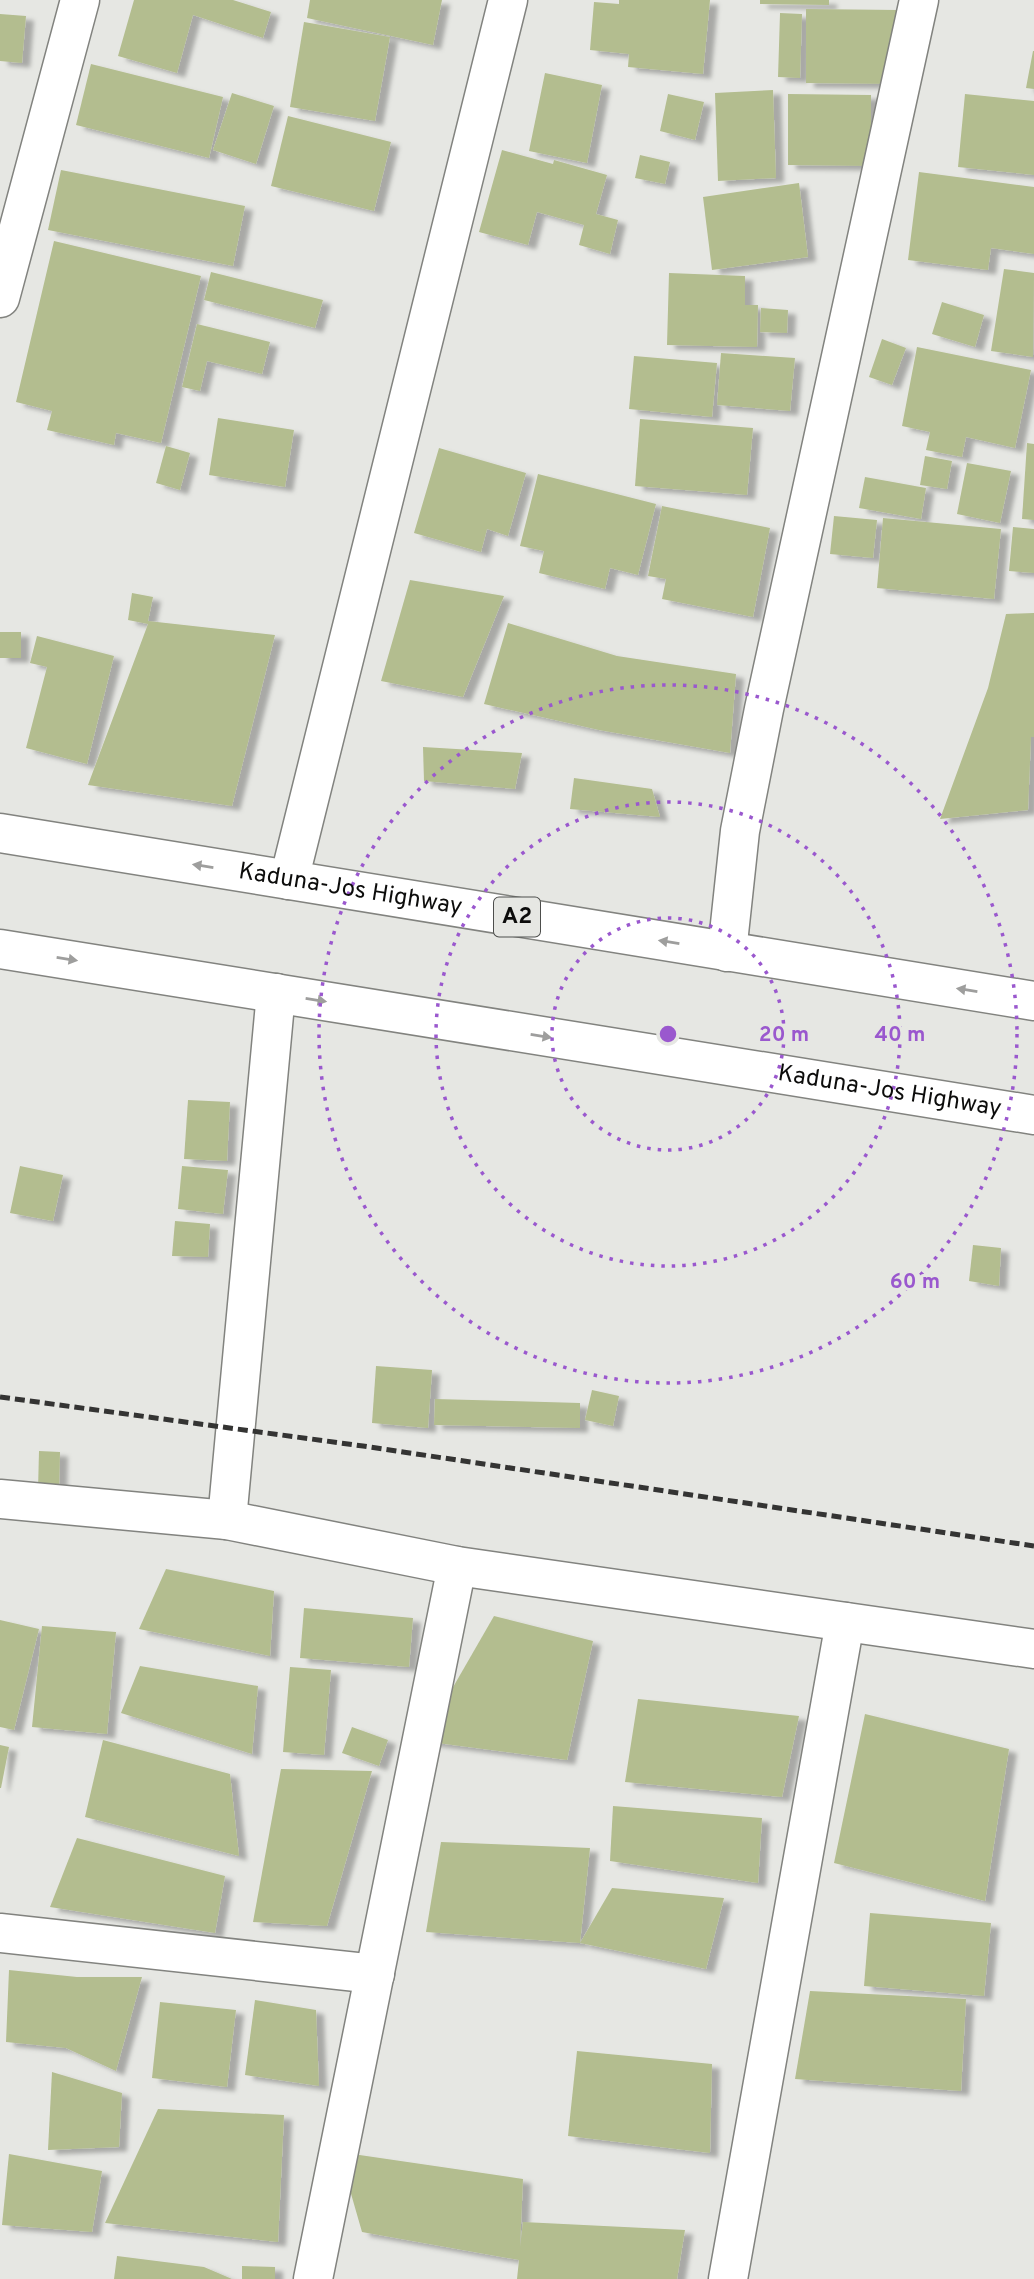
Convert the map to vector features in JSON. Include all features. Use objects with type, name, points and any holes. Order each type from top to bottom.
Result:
[{"type":"main road","points":[[0,294],[80,0]]},
{"type":"main road","points":[[289,880],[508,0]]},
{"type":"main road","points":[[727,952],[740,831],[764,709],[919,0]]},
{"type":"main road","name":"Kaduna-Jos Highway","points":[[0,833],[1034,1001]]},
{"type":"main road","name":"Kaduna-Jos Highway","points":[[0,949],[1034,1115]]},
{"type":"main road","points":[[227,1520],[276,993]]},
{"type":"main road","points":[[0,1499],[227,1520],[457,1566],[1034,1649]]},
{"type":"main road","points":[[313,2279],[457,1566]]},
{"type":"main road","points":[[728,2279],[845,1622]]},
{"type":"main road","points":[[0,1933],[375,1974]]},
{"type":"building","points":[[134,0],[233,0],[271,12],[263,38],[193,15],[177,73],[118,56]]},
{"type":"building","points":[[310,0],[442,0],[433,45],[307,18]]},
{"type":"building","points":[[619,0],[710,0],[703,74],[628,67],[629,54],[590,50],[594,2],[619,4]]},
{"type":"building","points":[[760,0],[829,0],[829,5],[760,4]]},
{"type":"building","points":[[806,9],[898,10],[897,84],[806,83]]},
{"type":"building","points":[[780,13],[802,14],[800,78],[778,77]]},
{"type":"building","points":[[0,14],[26,16],[22,63],[0,61]]},
{"type":"building","points":[[304,22],[390,37],[375,121],[290,107]]},
{"type":"building","points":[[1034,51],[1034,89],[1026,88]]},
{"type":"building","points":[[91,64],[223,97],[209,158],[76,125]]},
{"type":"building","points":[[545,73],[602,85],[587,163],[529,151]]},
{"type":"building","points":[[773,90],[776,178],[718,181],[715,93]]},
{"type":"building","points":[[232,93],[274,106],[256,164],[213,150]]},
{"type":"building","points":[[668,94],[704,102],[695,140],[660,131]]},
{"type":"building","points":[[788,94],[871,95],[871,166],[788,165]]},
{"type":"building","points":[[965,94],[1034,101],[1034,175],[958,167]]},
{"type":"building","points":[[288,116],[391,142],[374,211],[271,186]]},
{"type":"building","points":[[502,150],[553,164],[554,160],[607,175],[596,214],[618,220],[610,254],[579,245],[584,225],[537,212],[528,245],[479,232]]},
{"type":"building","points":[[640,155],[670,162],[665,184],[635,178]]},
{"type":"building","points":[[61,170],[245,206],[233,266],[48,230]]},
{"type":"building","points":[[919,172],[1034,187],[1034,254],[991,248],[988,270],[908,260]]},
{"type":"building","points":[[799,183],[808,257],[712,270],[703,197]]},
{"type":"building","points":[[54,241],[201,276],[161,443],[116,433],[114,445],[47,430],[52,411],[16,402]]},
{"type":"building","points":[[1004,269],[1034,273],[1033,357],[991,351]]},
{"type":"building","points":[[211,272],[323,300],[315,328],[204,300]]},
{"type":"building","points":[[669,273],[745,276],[745,305],[758,305],[757,347],[667,345]]},
{"type":"building","points":[[942,302],[984,315],[975,347],[932,334]]},
{"type":"building","points":[[761,308],[788,310],[787,333],[760,332]]},
{"type":"building","points":[[197,324],[270,342],[262,374],[207,361],[200,391],[182,387]]},
{"type":"building","points":[[882,339],[906,348],[892,385],[869,377]]},
{"type":"building","points":[[917,347],[1031,370],[1015,448],[966,437],[962,457],[926,450],[930,432],[902,426]]},
{"type":"building","points":[[721,353],[795,358],[790,411],[717,405]]},
{"type":"building","points":[[634,356],[717,363],[712,417],[629,409]]},
{"type":"building","points":[[218,418],[294,430],[285,487],[209,475]]},
{"type":"building","points":[[640,419],[753,428],[747,495],[635,486]]},
{"type":"building","points":[[1027,443],[1034,444],[1034,520],[1022,519]]},
{"type":"building","points":[[166,446],[190,453],[180,490],[156,483]]},
{"type":"building","points":[[439,448],[526,473],[508,536],[487,529],[481,552],[414,533]]},
{"type":"building","points":[[925,456],[952,461],[947,489],[920,485]]},
{"type":"building","points":[[967,463],[1011,471],[1000,523],[957,514]]},
{"type":"building","points":[[538,474],[656,504],[638,575],[610,568],[605,589],[539,573],[544,551],[520,546]]},
{"type":"building","points":[[865,477],[926,488],[921,519],[859,508]]},
{"type":"building","points":[[662,506],[770,528],[753,617],[662,599],[666,579],[648,576]]},
{"type":"building","points":[[834,516],[877,520],[873,558],[830,554]]},
{"type":"building","points":[[883,518],[1001,529],[994,599],[877,588]]},
{"type":"building","points":[[1013,527],[1034,529],[1034,573],[1009,571]]},
{"type":"building","points":[[410,580],[504,596],[463,697],[381,681]]},
{"type":"building","points":[[132,593],[153,597],[148,621],[275,635],[232,806],[88,785],[148,624],[128,620]]},
{"type":"building","points":[[1034,613],[1034,737],[1031,737],[1028,810],[940,819],[988,688],[1006,614]]},
{"type":"building","points":[[508,623],[617,656],[736,674],[730,753],[599,730],[484,704]]},
{"type":"building","points":[[0,632],[21,632],[21,658],[0,658]]},
{"type":"building","points":[[37,636],[114,656],[87,764],[26,748],[47,667],[30,663]]},
{"type":"building","points":[[423,747],[522,753],[515,789],[424,781]]},
{"type":"building","points":[[574,778],[652,789],[660,817],[570,809]]},
{"type":"building","points":[[188,1100],[230,1102],[227,1161],[184,1159]]},
{"type":"building","points":[[20,1166],[63,1175],[53,1221],[10,1213]]},
{"type":"building","points":[[182,1166],[228,1170],[223,1214],[178,1209]]},
{"type":"building","points":[[175,1221],[210,1224],[208,1257],[172,1256]]},
{"type":"building","points":[[973,1245],[1001,1248],[999,1286],[969,1281]]},
{"type":"building","points":[[376,1366],[432,1370],[428,1428],[372,1423]]},
{"type":"building","points":[[592,1390],[619,1396],[613,1426],[585,1420]]},
{"type":"building","points":[[435,1399],[580,1403],[580,1428],[434,1425]]},
{"type":"building","points":[[39,1451],[60,1452],[59,1490],[38,1490]]},
{"type":"building","points":[[166,1569],[274,1591],[270,1656],[139,1629]]},
{"type":"building","points":[[304,1608],[413,1618],[409,1667],[300,1658]]},
{"type":"building","points":[[494,1616],[593,1641],[567,1760],[422,1741]]},
{"type":"building","points":[[0,1620],[39,1629],[14,1730],[0,1727]]},
{"type":"building","points":[[42,1626],[116,1632],[107,1734],[32,1727]]},
{"type":"building","points":[[140,1666],[258,1686],[252,1754],[121,1713]]},
{"type":"building","points":[[290,1667],[331,1670],[324,1755],[283,1752]]},
{"type":"building","points":[[638,1699],[799,1716],[782,1797],[625,1782]]},
{"type":"building","points":[[865,1714],[1009,1749],[985,1901],[834,1863]]},
{"type":"building","points":[[352,1727],[388,1740],[379,1766],[342,1753]]},
{"type":"building","points":[[103,1740],[230,1774],[239,1856],[85,1817]]},
{"type":"building","points":[[0,1745],[9,1747],[1,1788],[0,1788]]},
{"type":"building","points":[[281,1769],[372,1771],[327,1926],[253,1922]]},
{"type":"building","points":[[613,1806],[762,1818],[758,1883],[610,1861]]},
{"type":"building","points":[[77,1838],[225,1876],[215,1933],[50,1907]]},
{"type":"building","points":[[441,1842],[590,1848],[580,1943],[426,1932]]},
{"type":"building","points":[[612,1888],[724,1898],[706,1969],[580,1943]]},
{"type":"building","points":[[870,1913],[991,1923],[984,1996],[864,1986]]},
{"type":"building","points":[[9,1970],[77,1977],[142,1977],[116,2071],[66,2048],[6,2042]]},
{"type":"building","points":[[810,1991],[966,1999],[961,2091],[795,2079]]},
{"type":"building","points":[[255,2000],[316,2010],[319,2086],[245,2075]]},
{"type":"building","points":[[160,2002],[236,2010],[227,2087],[152,2078]]},
{"type":"building","points":[[577,2051],[712,2064],[710,2153],[568,2136]]},
{"type":"building","points":[[52,2072],[122,2093],[119,2147],[48,2150]]},
{"type":"building","points":[[158,2109],[284,2115],[278,2242],[105,2223]]},
{"type":"building","points":[[339,2152],[523,2179],[520,2247],[523,2222],[685,2230],[677,2279],[517,2279],[519,2260],[362,2232]]},
{"type":"building","points":[[9,2154],[102,2171],[92,2232],[2,2225]]},
{"type":"building","points":[[117,2256],[204,2267],[232,2279],[114,2279]]},
{"type":"building","points":[[242,2266],[275,2267],[275,2279],[242,2279]]},
{"type":"railway","points":[[0,1397],[363,1446],[1034,1546]]}]
